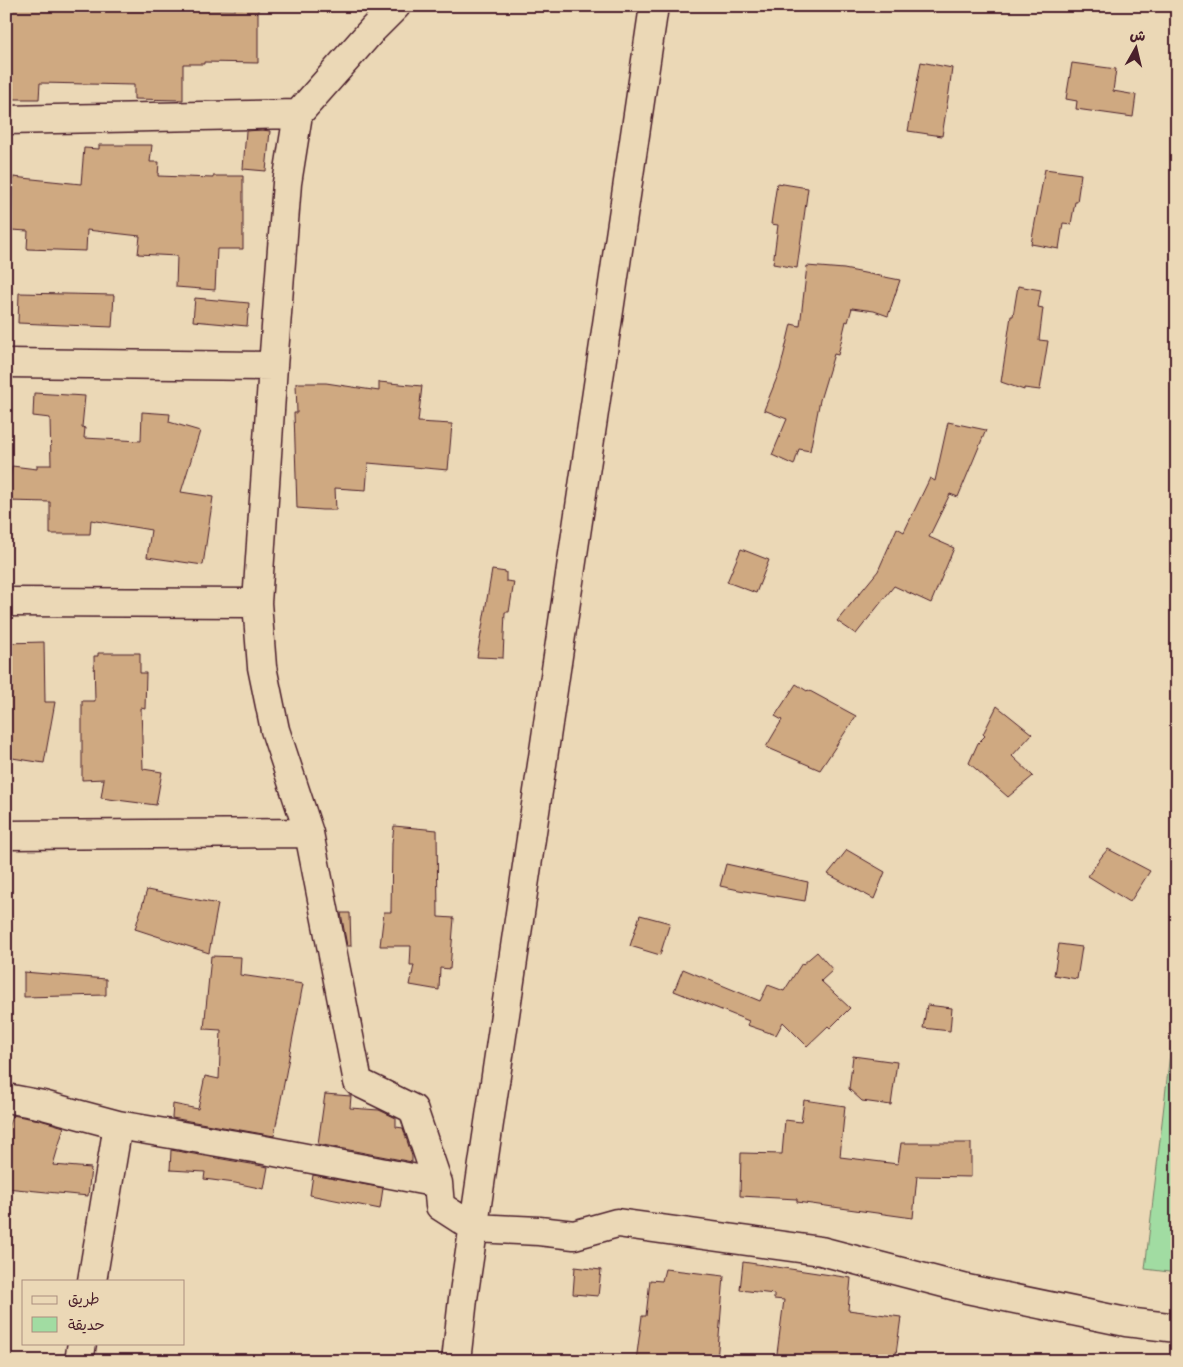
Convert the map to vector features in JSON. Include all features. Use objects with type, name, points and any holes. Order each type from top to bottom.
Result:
[{"type":"street","points":[[396,6],[372,29],[298,114],[287,183],[257,603],[262,668],[275,730],[309,833],[358,1082],[413,1109],[438,1183],[440,1206],[474,1228],[539,1231],[574,1235],[617,1223],[821,1251],[967,1289],[1126,1322],[1177,1328]]},
{"type":"street","points":[[456,1361],[463,1299],[654,6]]},
{"type":"street","points":[[6,120],[298,114]]},
{"type":"street","points":[[6,363],[273,366]]},
{"type":"street","points":[[6,602],[257,603]]},
{"type":"street","points":[[6,835],[309,833]]},
{"type":"street","points":[[6,1098],[42,1105],[118,1125],[259,1149],[438,1183]]},
{"type":"street","points":[[92,1280],[118,1125]]},
{"type":"street","points":[[79,1361],[82,1344]]},
{"type":"green space","points":[[1177,993],[1177,1273],[1145,1269]]},
{"type":"building","points":[[7,6],[64,6],[182,11],[182,9],[235,10],[235,8],[258,8],[258,63],[204,62],[204,64],[183,64],[183,100],[134,99],[134,85],[40,83],[39,99],[6,99]]},
{"type":"building","points":[[921,62],[952,68],[942,136],[908,131]]},
{"type":"building","points":[[1072,63],[1116,69],[1113,91],[1136,95],[1133,117],[1076,109],[1077,101],[1066,99]]},
{"type":"building","points":[[246,131],[270,131],[266,171],[243,169]]},
{"type":"building","points":[[99,145],[152,145],[150,162],[159,162],[158,176],[213,178],[213,176],[243,176],[243,249],[217,249],[215,290],[176,287],[177,256],[138,254],[140,236],[87,230],[86,251],[27,249],[28,231],[11,230],[13,177],[81,184],[84,148],[99,149]]},
{"type":"building","points":[[1045,169],[1081,174],[1077,202],[1075,202],[1071,224],[1063,223],[1059,249],[1031,244]]},
{"type":"building","points":[[777,183],[808,188],[797,268],[773,264],[778,225],[771,224]]},
{"type":"building","points":[[807,266],[844,269],[900,280],[888,316],[874,311],[852,308],[848,322],[846,321],[838,355],[834,354],[820,400],[810,451],[799,449],[794,465],[772,455],[787,419],[764,410],[780,370],[791,324],[800,326]]},
{"type":"building","points":[[1018,286],[1041,290],[1038,307],[1043,308],[1039,340],[1048,341],[1040,390],[1024,388],[1024,390],[1001,382],[1011,316],[1013,316]]},
{"type":"building","points":[[19,293],[114,295],[112,327],[18,323]]},
{"type":"building","points":[[195,298],[249,303],[247,326],[193,321]]},
{"type":"building","points":[[379,382],[422,386],[418,422],[452,424],[448,470],[368,463],[366,490],[335,488],[336,510],[297,508],[294,413],[297,413],[296,383],[326,383],[379,391]]},
{"type":"building","points":[[34,393],[85,396],[82,427],[85,428],[84,438],[141,441],[142,412],[170,414],[169,422],[200,431],[181,492],[213,497],[203,565],[147,557],[151,530],[91,520],[90,534],[50,534],[50,502],[7,501],[12,466],[37,469],[37,465],[51,465],[50,418],[33,416]]},
{"type":"building","points":[[948,422],[986,430],[958,497],[950,494],[929,537],[954,548],[931,603],[894,586],[856,634],[837,621],[878,571],[897,528],[904,532],[930,478],[935,481]]},
{"type":"building","points":[[741,549],[769,560],[756,593],[727,582]]},
{"type":"building","points":[[492,570],[506,572],[506,581],[514,582],[509,612],[505,612],[503,658],[477,657]]},
{"type":"building","points":[[44,642],[45,702],[55,702],[44,763],[6,757],[6,643]]},
{"type":"building","points":[[98,653],[140,653],[140,673],[146,673],[145,709],[141,708],[143,769],[162,772],[156,805],[101,798],[104,779],[82,780],[82,701],[95,701],[94,656],[98,656]]},
{"type":"building","points":[[796,684],[856,716],[820,770],[766,747],[782,720],[775,716]]},
{"type":"building","points":[[997,706],[1032,734],[1012,756],[1033,776],[1008,797],[969,763],[978,743],[985,736],[983,734]]},
{"type":"building","points":[[394,826],[437,830],[438,917],[454,918],[450,969],[440,968],[439,990],[410,985],[414,965],[410,965],[411,946],[380,946],[384,912],[391,912]]},
{"type":"building","points":[[1108,849],[1150,871],[1130,902],[1088,876]]},
{"type":"building","points":[[847,850],[885,872],[874,899],[828,874]]},
{"type":"building","points":[[726,864],[808,882],[805,901],[720,886]]},
{"type":"building","points":[[147,890],[218,904],[209,953],[135,929]]},
{"type":"building","points":[[341,913],[350,913],[351,946],[347,946]]},
{"type":"building","points":[[640,915],[670,923],[660,955],[630,946]]},
{"type":"building","points":[[1059,944],[1082,947],[1077,979],[1054,975]]},
{"type":"building","points":[[817,952],[833,970],[821,981],[850,1008],[830,1028],[828,1026],[807,1046],[783,1022],[776,1035],[747,1025],[749,1021],[674,991],[683,969],[760,1001],[768,985],[784,991],[802,963]]},
{"type":"building","points":[[211,956],[241,957],[240,975],[303,984],[274,1136],[172,1118],[173,1104],[198,1109],[205,1076],[219,1079],[221,1030],[204,1029]]},
{"type":"building","points":[[24,972],[106,979],[106,995],[24,997]]},
{"type":"building","points":[[927,1005],[952,1008],[950,1031],[923,1028]]},
{"type":"building","points":[[853,1056],[897,1062],[891,1105],[862,1101],[849,1089]]},
{"type":"building","points":[[325,1094],[351,1096],[350,1108],[379,1110],[396,1118],[396,1127],[403,1128],[412,1156],[412,1162],[318,1144]]},
{"type":"building","points":[[804,1100],[845,1106],[840,1157],[898,1164],[901,1143],[971,1143],[971,1177],[917,1176],[913,1218],[797,1202],[797,1199],[740,1196],[741,1153],[782,1154],[785,1120],[801,1122]]},
{"type":"building","points":[[12,1115],[64,1127],[53,1165],[91,1168],[88,1196],[6,1188],[6,1135]]},
{"type":"building","points":[[171,1150],[268,1167],[264,1189],[204,1179],[205,1172],[170,1170]]},
{"type":"building","points":[[313,1175],[383,1188],[380,1209],[310,1195]]},
{"type":"building","points":[[743,1262],[851,1278],[848,1310],[901,1317],[895,1361],[776,1361],[784,1300],[774,1299],[774,1294],[740,1290]]},
{"type":"building","points":[[575,1267],[601,1270],[598,1296],[573,1294]]},
{"type":"building","points":[[665,1269],[724,1276],[717,1361],[636,1361],[642,1316],[646,1316],[650,1280],[662,1281]]}]
